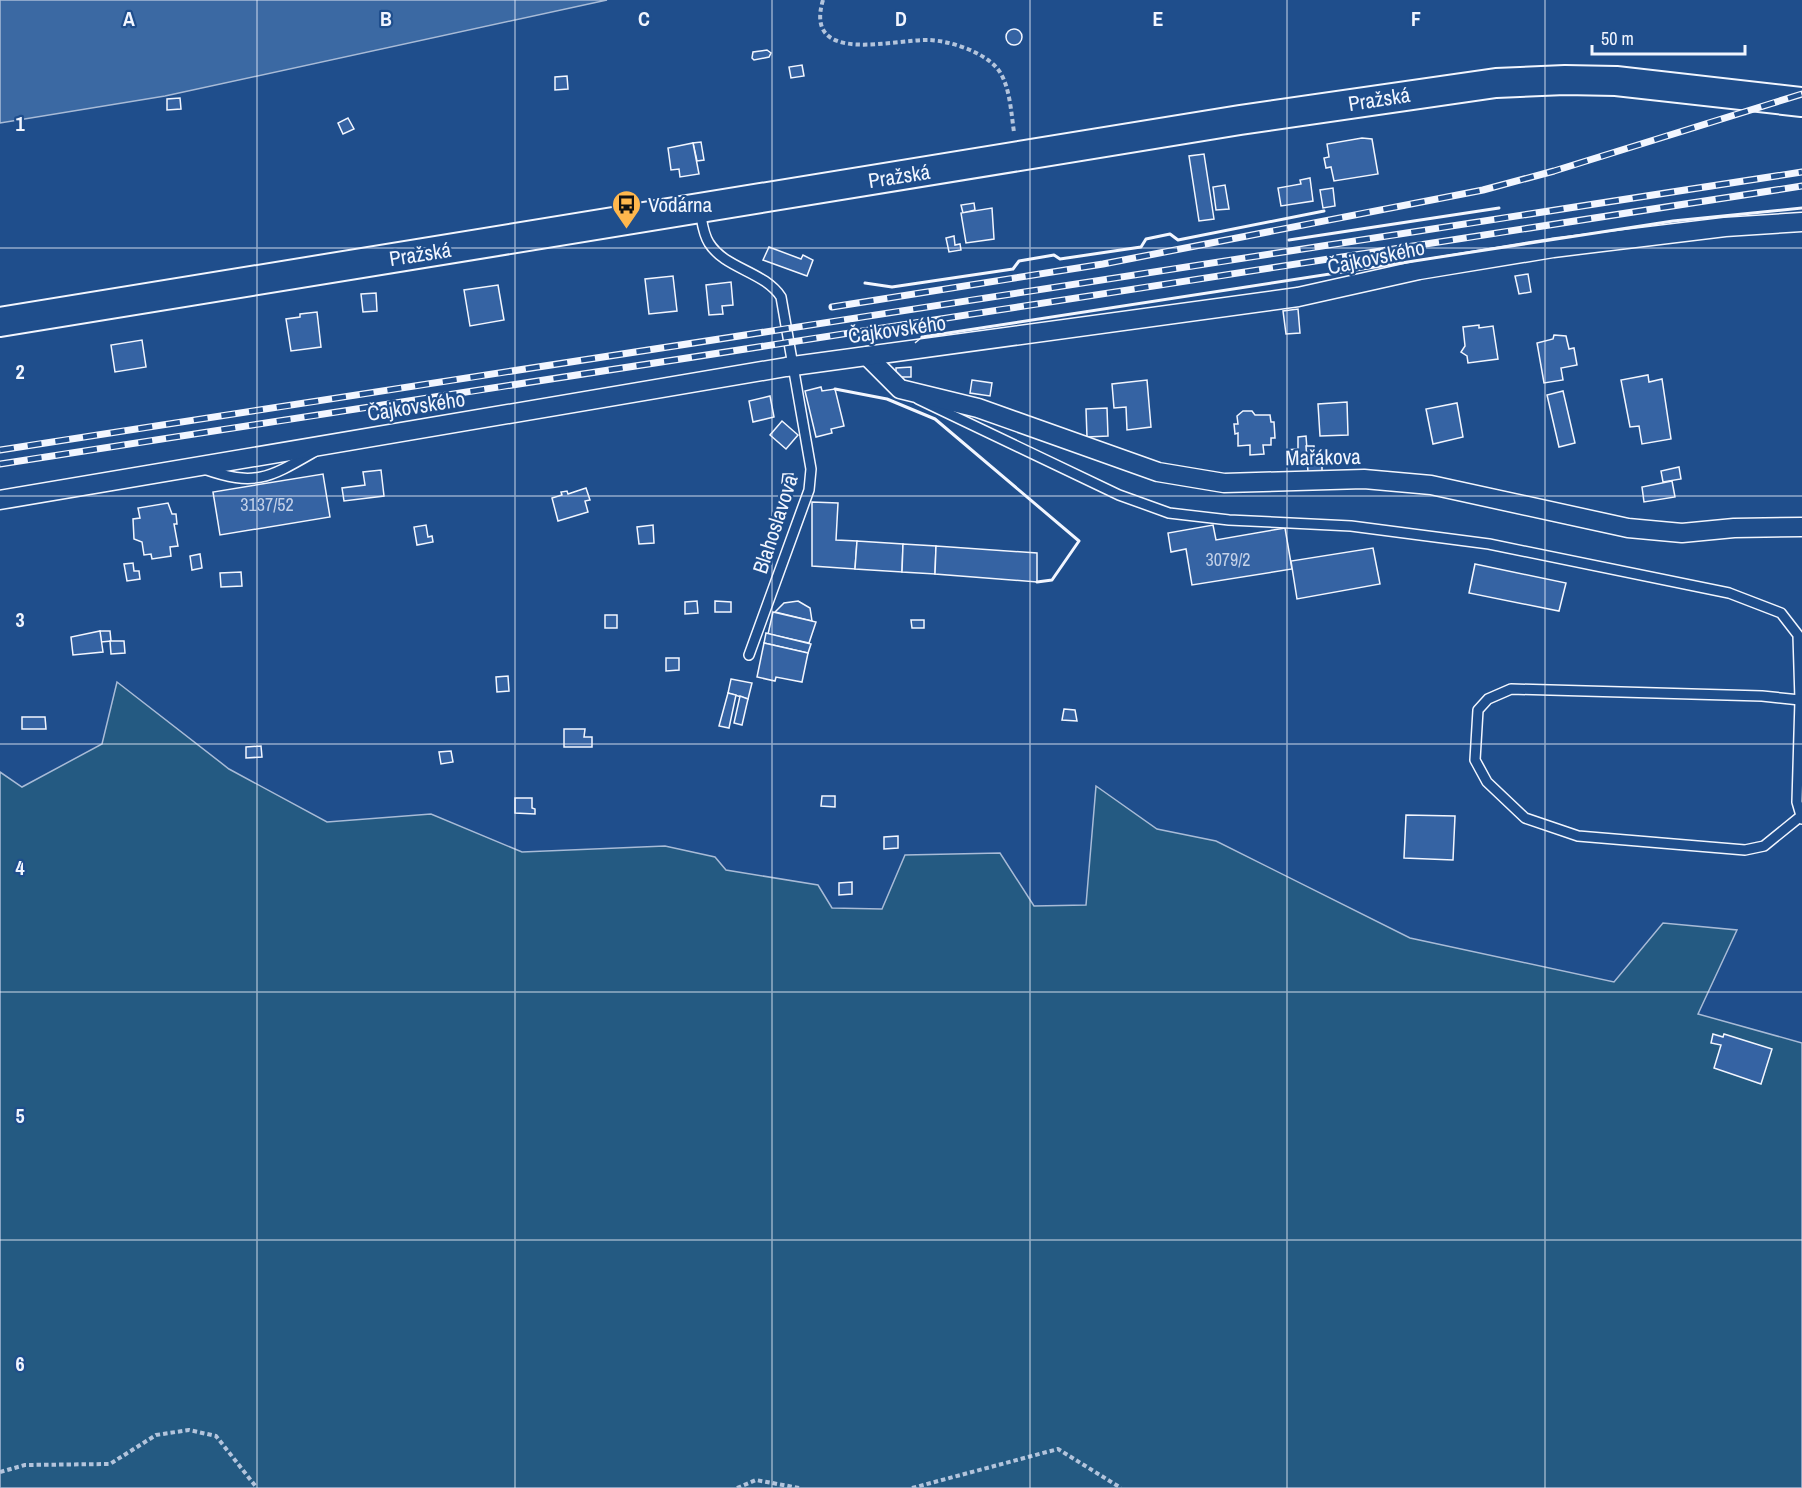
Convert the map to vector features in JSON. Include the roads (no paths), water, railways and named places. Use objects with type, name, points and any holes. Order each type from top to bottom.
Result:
[{"type":"main road","name":"Pražská","points":[[0,322],[1422,92],[1496,83],[1565,80],[1616,81],[1802,102]]},
{"type":"street","name":"Čajkovského","points":[[0,500],[794,366],[1298,297],[1419,270],[1553,248],[1725,227],[1802,222]]},
{"type":"street","points":[[867,356],[900,389]]},
{"type":"street","name":"Mařákova","points":[[900,389],[978,408],[1158,472],[1224,483],[1364,478],[1431,485],[1628,528],[1682,533],[1734,528],[1802,526]]},
{"type":"lane","name":"Blahoslavova","points":[[699,209],[705,234],[715,250],[772,285],[782,297],[811,469],[809,490],[748,655]]},
{"type":"lane","points":[[900,389],[942,413],[1109,491],[1169,513],[1421,534],[1489,544],[1729,593],[1781,613],[1798,635],[1800,700],[1797,802],[1802,818],[1764,846],[1745,850],[1578,836],[1526,818],[1487,782],[1475,760],[1478,710],[1488,699],[1511,689],[1762,696],[1800,700]]},
{"type":"railway","points":[[832,307],[1103,264],[1483,190],[1554,171],[1802,94]]},
{"type":"railway","points":[[0,450],[1802,172]]},
{"type":"railway","points":[[0,464],[1802,186]]},
{"type":"place","name":"Vodárna","points":[[627,230]]}]
